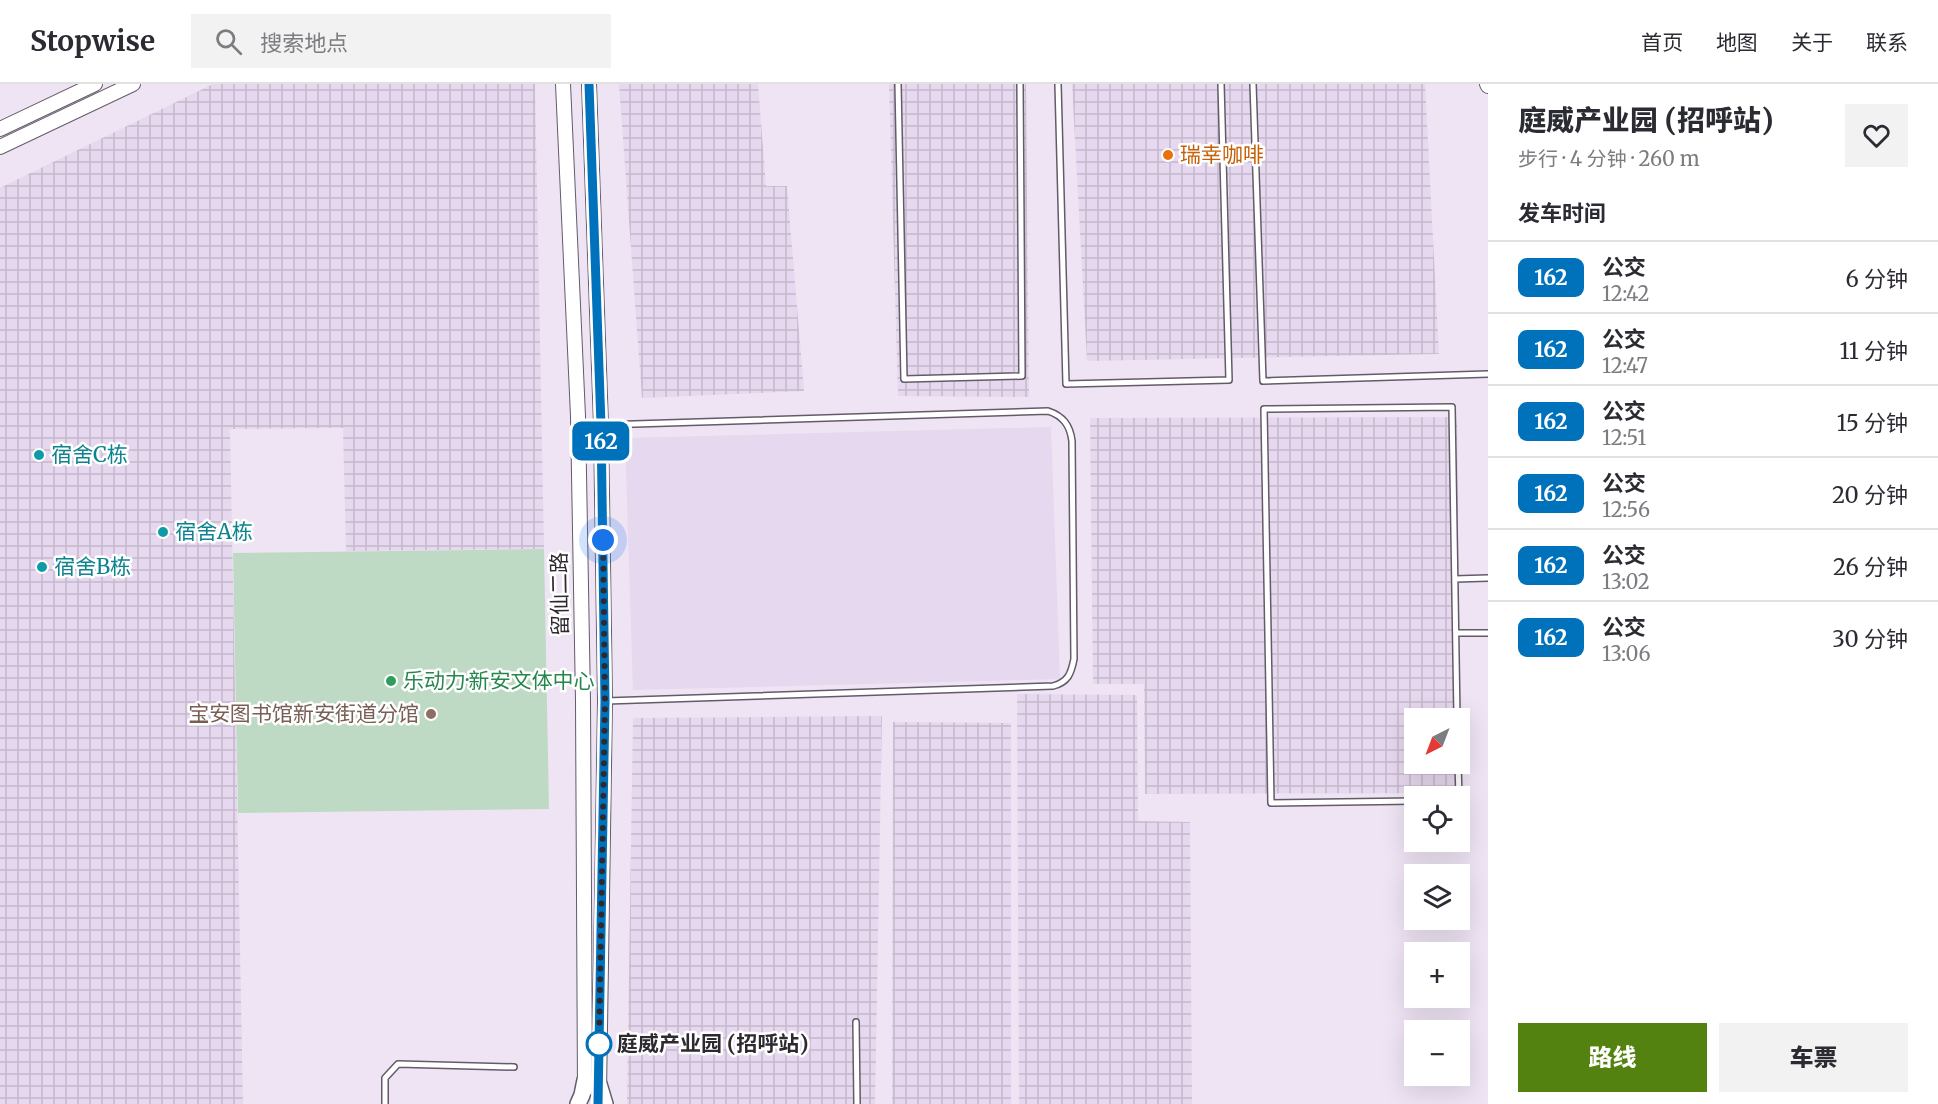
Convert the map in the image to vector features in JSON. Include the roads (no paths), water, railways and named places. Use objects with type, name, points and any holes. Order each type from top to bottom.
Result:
[{"type":"main road","points":[[578,1104],[592,1082],[605,1104]]},
{"type":"street","points":[[0,129],[95,84]]},
{"type":"street","points":[[0,147],[133,84]]},
{"type":"street","name":"留仙二路","points":[[563,84],[579,428],[592,1082],[598,1104]]},
{"type":"street","name":"留仙二路","points":[[585,1104],[592,1082],[605,701],[601,425],[589,84]]},
{"type":"lane","points":[[898,84],[904,379],[1022,376],[1020,84]]},
{"type":"lane","points":[[1058,84],[1066,384],[1229,380],[1221,84]]},
{"type":"lane","points":[[1253,84],[1263,381],[1488,374]]},
{"type":"lane","points":[[1404,801],[1271,803],[1264,409],[1452,407],[1457,708]]},
{"type":"lane","points":[[601,425],[1048,411],[1057,414],[1065,421],[1070,429],[1072,441],[1074,659],[1072,670],[1062,684],[605,701]]},
{"type":"lane","points":[[1455,579],[1488,578]]},
{"type":"lane","points":[[1456,633],[1488,633]]},
{"type":"lane","points":[[856,1022],[857,1104]]},
{"type":"lane","points":[[385,1104],[385,1078],[398,1064],[514,1067]]},
{"type":"place","name":"瑞幸咖啡","points":[[1168,155]]},
{"type":"place","name":"宿舍C栋","points":[[39,455]]},
{"type":"place","name":"宿舍A栋","points":[[163,532]]},
{"type":"place","name":"宿舍B栋","points":[[42,567]]},
{"type":"place","name":"乐动力·新安文体中心","points":[[391,681]]},
{"type":"place","name":"宝安图书馆新安街道分馆","points":[[431,714]]},
{"type":"place","name":"庭威产业园 (招呼站)","points":[[599,1044]]}]
